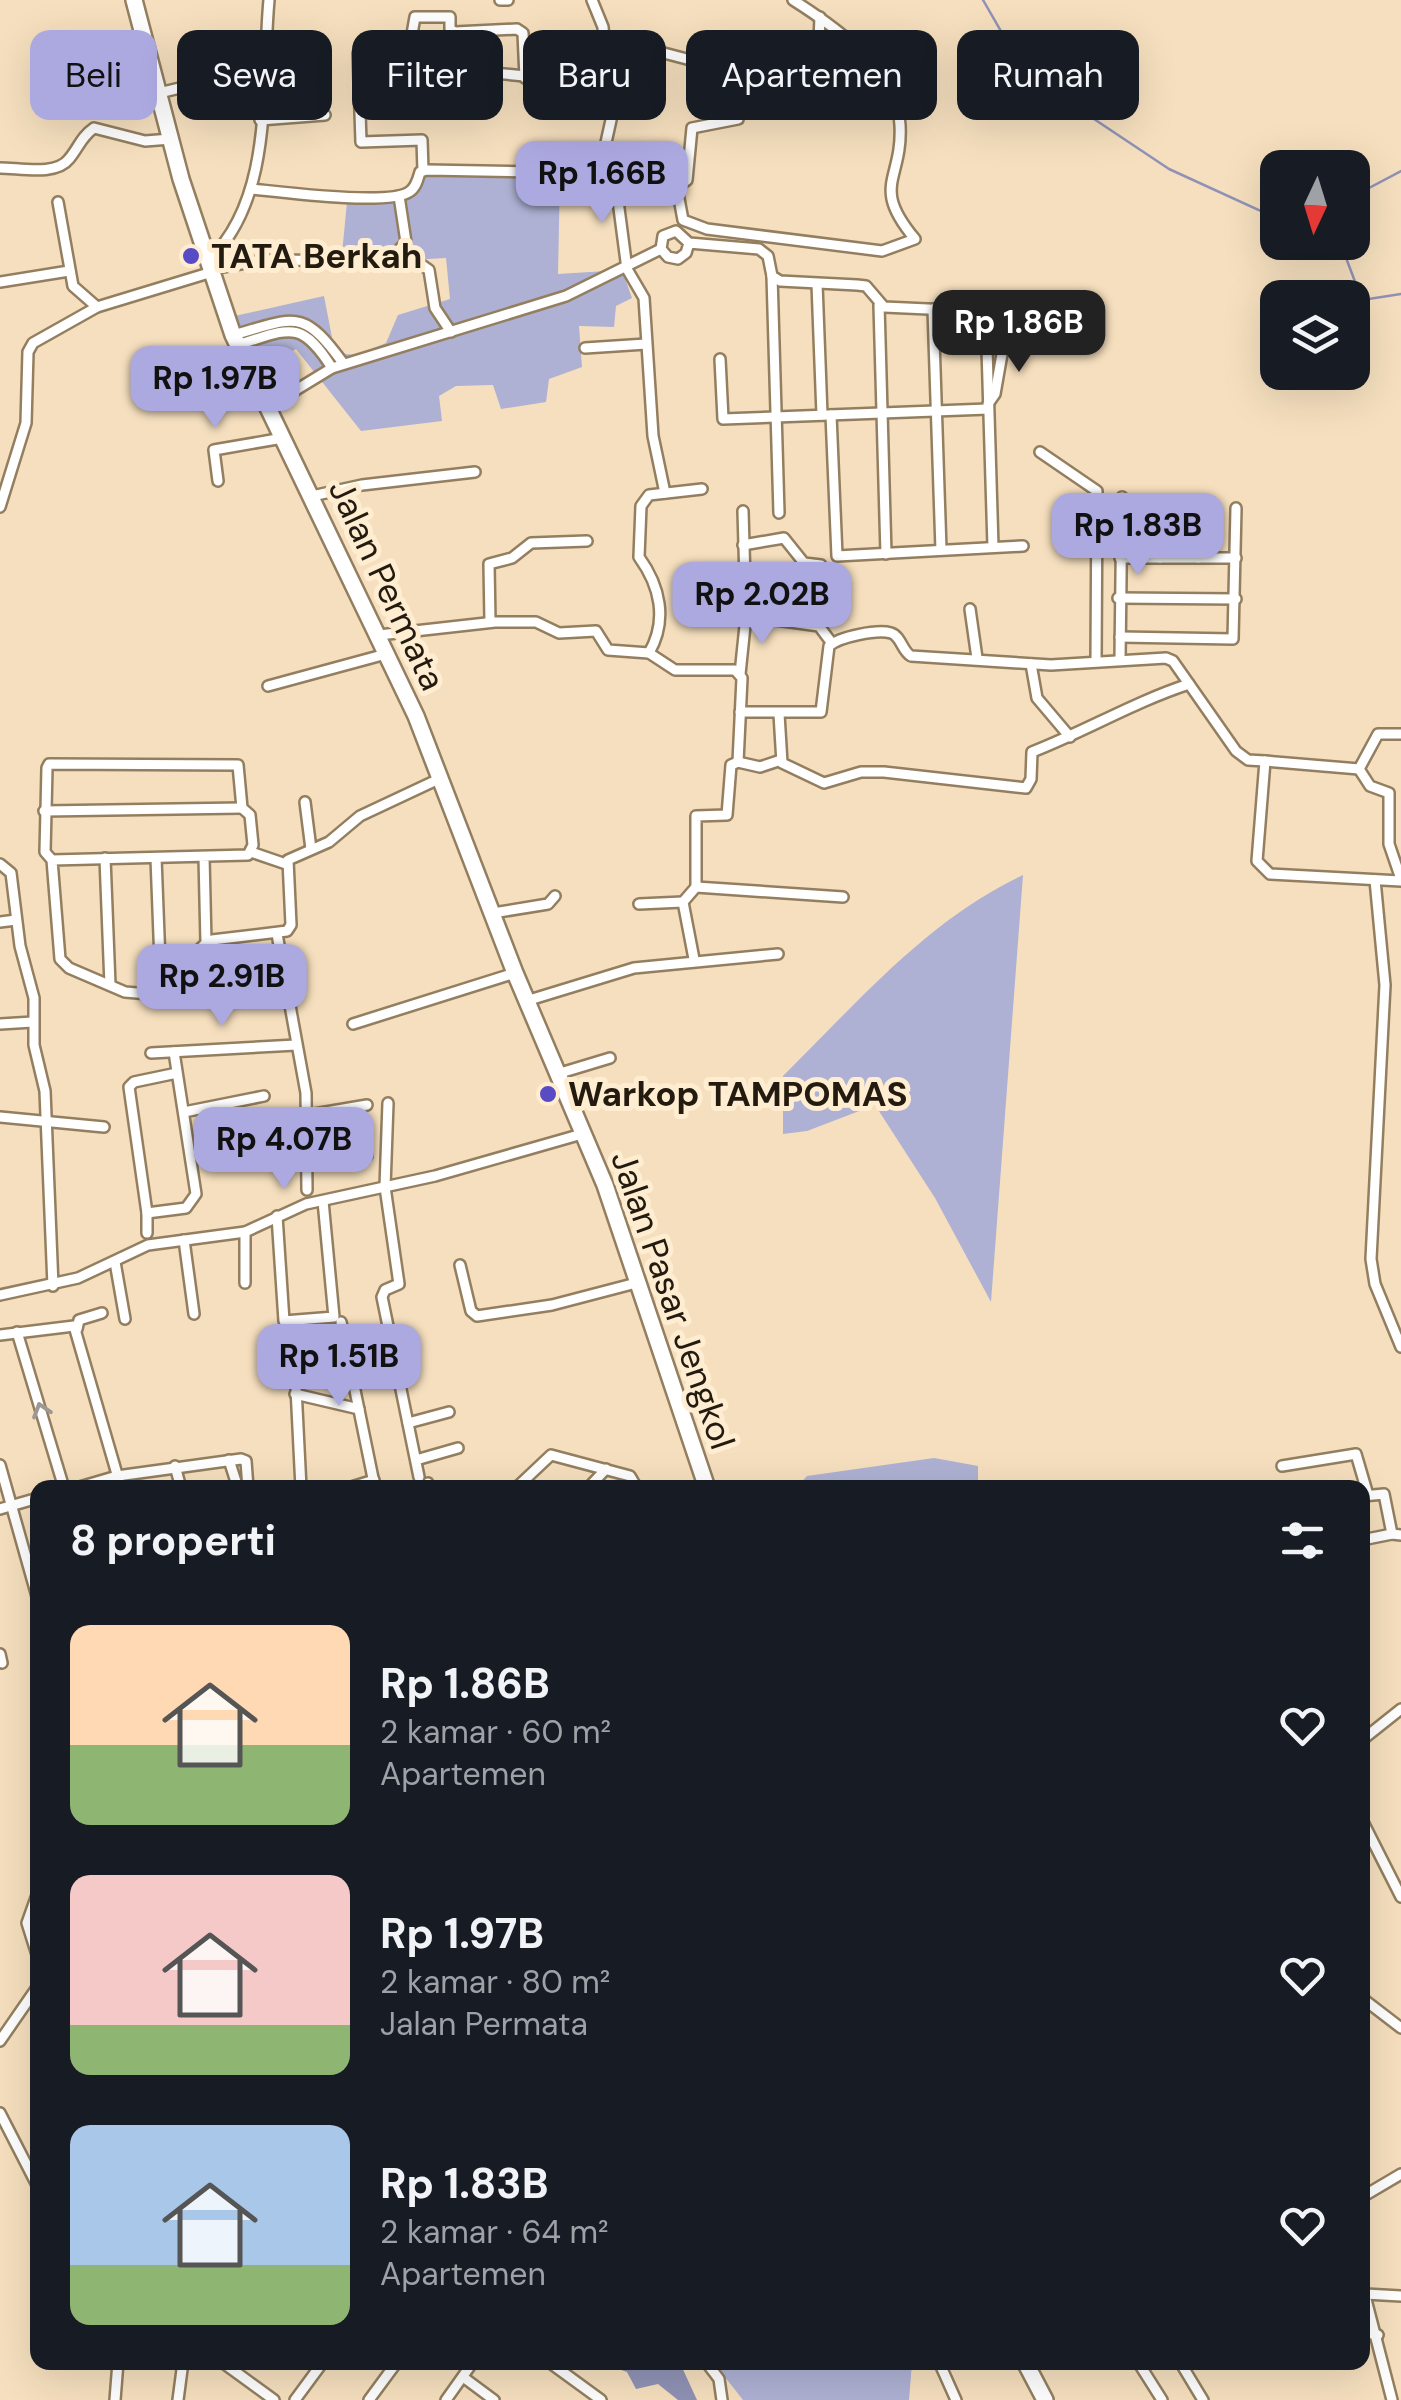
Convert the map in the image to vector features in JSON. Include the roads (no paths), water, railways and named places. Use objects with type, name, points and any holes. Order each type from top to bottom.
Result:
[{"type":"main road","name":"Jalan Permata","points":[[134,0],[171,140],[237,345],[388,653],[582,1134]]},
{"type":"main road","name":"Jalan Pasar Jengkol","points":[[582,1134],[640,1282],[703,1480]]},
{"type":"main road","points":[[1029,2370],[1045,2400]]},
{"type":"street","points":[[267,30],[269,0]]},
{"type":"street","points":[[500,0],[508,0]]},
{"type":"street","points":[[592,0],[601,30]]},
{"type":"street","points":[[676,188],[683,220],[707,229],[882,251],[915,238],[891,204],[900,124],[890,91],[866,59],[820,16],[793,0]]},
{"type":"street","points":[[819,30],[820,16]]},
{"type":"street","points":[[252,189],[343,197],[399,196],[412,190],[423,171],[422,140],[361,142],[358,54],[409,51],[415,17],[450,17],[450,28],[455,32],[516,28],[523,33]]},
{"type":"street","points":[[159,94],[177,89]]},
{"type":"street","points":[[210,268],[240,224],[252,189],[260,120]]},
{"type":"street","points":[[599,174],[611,120]]},
{"type":"street","points":[[423,171],[599,174],[676,188],[687,180],[692,128],[733,120]]},
{"type":"street","points":[[0,168],[52,169],[67,163],[82,136],[94,128],[145,141],[171,140]]},
{"type":"street","points":[[615,178],[627,269],[643,293],[656,456],[665,493]]},
{"type":"street","points":[[399,196],[406,242],[419,264],[428,270],[435,308],[451,332]]},
{"type":"street","points":[[58,202],[73,286],[97,307]]},
{"type":"street","points":[[671,231],[684,235],[688,243],[686,253],[678,259],[668,258],[661,250],[663,236],[671,231]]},
{"type":"street","points":[[389,261],[406,242]]},
{"type":"street","points":[[688,243],[759,249],[768,256],[772,276],[779,512]]},
{"type":"street","points":[[268,408],[332,368],[566,296],[661,250]]},
{"type":"street","points":[[0,507],[26,423],[30,347],[97,307],[210,268],[264,260],[419,264]]},
{"type":"street","points":[[0,282],[69,271]]},
{"type":"street","points":[[772,276],[817,284],[866,286],[879,305],[886,554]]},
{"type":"street","points":[[817,284],[837,556],[1023,546]]},
{"type":"street","points":[[879,305],[1008,320],[1010,326],[995,394],[988,407]]},
{"type":"street","points":[[933,309],[941,550]]},
{"type":"street","points":[[986,315],[993,547]]},
{"type":"street","points":[[143,372],[176,373],[280,322],[305,322],[320,333],[343,364]]},
{"type":"street","points":[[237,345],[281,332],[300,332],[313,340],[332,368]]},
{"type":"street","points":[[585,348],[646,344]]},
{"type":"street","points":[[720,360],[723,420],[988,407]]},
{"type":"street","points":[[218,481],[214,450],[283,438]]},
{"type":"street","points":[[1040,452],[1097,491],[1096,661]]},
{"type":"street","points":[[312,496],[362,484],[474,472]]},
{"type":"street","points":[[649,653],[660,634],[659,608],[654,577],[639,556],[641,506],[650,494],[702,489]]},
{"type":"street","points":[[1120,659],[1122,497]]},
{"type":"street","points":[[1160,558],[1162,504]]},
{"type":"street","points":[[1198,558],[1200,506]]},
{"type":"street","points":[[1120,637],[1229,641],[1236,599],[1236,508]]},
{"type":"street","points":[[639,904],[683,902],[696,887],[695,818],[727,815],[728,771],[738,762],[746,616],[743,511]]},
{"type":"street","points":[[743,546],[784,538],[804,563],[821,565]]},
{"type":"street","points":[[490,622],[490,564],[512,558],[531,543],[587,541]]},
{"type":"street","points":[[1120,558],[1236,558]]},
{"type":"street","points":[[1118,598],[1236,599]]},
{"type":"street","points":[[970,609],[976,658]]},
{"type":"street","points":[[740,712],[821,712],[831,642],[818,626],[746,616]]},
{"type":"street","points":[[378,635],[490,622],[536,622],[555,633],[596,630],[612,652],[649,653],[675,670],[740,674]]},
{"type":"street","points":[[831,642],[890,633],[911,656],[1032,664],[1166,658],[1190,684],[1236,751],[1248,760],[1360,769]]},
{"type":"street","points":[[268,686],[388,653]]},
{"type":"street","points":[[1032,664],[1038,698],[1070,736]]},
{"type":"street","points":[[738,762],[760,768],[781,760],[824,783],[869,771],[1021,788],[1030,786],[1032,752],[1130,705],[1190,684]]},
{"type":"street","points":[[778,714],[781,760]]},
{"type":"street","points":[[1360,769],[1378,734],[1401,734]]},
{"type":"street","points":[[1265,761],[1257,862],[1261,869],[1270,874],[1401,881],[1389,844],[1388,794],[1370,786],[1360,769]]},
{"type":"street","points":[[204,857],[206,942],[161,988],[149,994],[110,985],[60,959],[52,860],[45,852],[49,764],[235,762],[240,769],[242,808]]},
{"type":"street","points":[[212,940],[277,934],[291,925],[286,864],[291,857],[329,842],[360,816],[440,778]]},
{"type":"street","points":[[306,802],[310,850]]},
{"type":"street","points":[[44,811],[242,808],[250,815],[251,852]]},
{"type":"street","points":[[52,860],[204,857],[251,852],[286,864]]},
{"type":"street","points":[[105,858],[110,985]]},
{"type":"street","points":[[156,858],[161,988]]},
{"type":"street","points":[[0,864],[11,872],[16,920],[34,998],[33,1022],[46,1122],[52,1286]]},
{"type":"street","points":[[1375,880],[1385,985],[1371,1258],[1375,1284],[1401,1347]]},
{"type":"street","points":[[696,887],[843,897]]},
{"type":"street","points":[[493,913],[548,904],[554,896]]},
{"type":"street","points":[[683,902],[694,959]]},
{"type":"street","points":[[0,922],[16,920]]},
{"type":"street","points":[[277,934],[308,1114],[307,1190]]},
{"type":"street","points":[[526,1000],[634,968],[694,959],[778,954]]},
{"type":"street","points":[[352,1024],[515,972]]},
{"type":"street","points":[[198,996],[286,988]]},
{"type":"street","points":[[0,1024],[33,1022]]},
{"type":"street","points":[[151,1053],[296,1046]]},
{"type":"street","points":[[146,1213],[186,1208],[195,1202],[174,1052]]},
{"type":"street","points":[[557,1074],[610,1058]]},
{"type":"street","points":[[148,1232],[129,1088],[134,1082],[176,1073]]},
{"type":"street","points":[[184,1112],[264,1096]]},
{"type":"street","points":[[388,1103],[385,1187],[400,1284],[385,1290],[382,1298],[416,1460],[425,1480]]},
{"type":"street","points":[[308,1114],[367,1105]]},
{"type":"street","points":[[0,1117],[104,1127]]},
{"type":"street","points":[[0,1295],[52,1286],[115,1262],[148,1244],[245,1232],[323,1200],[582,1134]]},
{"type":"street","points":[[309,1164],[367,1156]]},
{"type":"street","points":[[277,1216],[284,1321],[334,1316],[323,1200]]},
{"type":"street","points":[[244,1283],[245,1232]]},
{"type":"street","points":[[184,1240],[194,1314]]},
{"type":"street","points":[[115,1262],[125,1319]]},
{"type":"street","points":[[460,1266],[471,1311],[477,1316],[552,1306],[640,1282]]},
{"type":"street","points":[[102,1313],[80,1320],[77,1329],[118,1480]]},
{"type":"street","points":[[341,1322],[374,1480]]},
{"type":"street","points":[[0,1334],[64,1324],[77,1329]]},
{"type":"street","points":[[294,1328],[300,1480]]},
{"type":"street","points":[[17,1332],[62,1480]]},
{"type":"street","points":[[294,1394],[359,1409]]},
{"type":"street","points":[[408,1423],[449,1412]]},
{"type":"street","points":[[416,1460],[458,1448]]},
{"type":"street","points":[[1282,1466],[1356,1454],[1362,1480]]},
{"type":"street","points":[[524,1480],[552,1455],[630,1476],[632,1480]]},
{"type":"street","points":[[103,1480],[229,1460],[246,1461],[247,1480]]},
{"type":"street","points":[[229,1460],[235,1480]]},
{"type":"street","points":[[0,1465],[30,1571]]},
{"type":"street","points":[[175,1466],[179,1480]]},
{"type":"street","points":[[596,1480],[606,1470]]},
{"type":"street","points":[[1370,1496],[1386,1496],[1397,1535],[1370,1539]]},
{"type":"street","points":[[0,1509],[30,1500]]},
{"type":"street","points":[[1370,1734],[1401,1709]]},
{"type":"street","points":[[1370,1836],[1401,1897]]},
{"type":"street","points":[[0,2041],[30,1998]]},
{"type":"street","points":[[1370,2004],[1401,2028]]},
{"type":"street","points":[[0,2113],[30,2171]]},
{"type":"street","points":[[1370,2193],[1401,2174]]},
{"type":"street","points":[[1370,2290],[1401,2296]]},
{"type":"street","points":[[1370,2309],[1392,2400]]},
{"type":"street","points":[[1370,2334],[1378,2335]]},
{"type":"street","points":[[115,2400],[117,2370]]},
{"type":"street","points":[[178,2400],[182,2370]]},
{"type":"street","points":[[233,2370],[274,2400]]},
{"type":"street","points":[[296,2400],[316,2370]]},
{"type":"street","points":[[369,2400],[390,2370]]},
{"type":"street","points":[[446,2400],[467,2370]]},
{"type":"street","points":[[560,2370],[601,2400]]},
{"type":"street","points":[[712,2370],[719,2380],[722,2400]]},
{"type":"street","points":[[943,2370],[956,2400]]},
{"type":"street","points":[[1143,2370],[1162,2400]]},
{"type":"street","points":[[1185,2370],[1203,2400]]},
{"type":"street","points":[[462,2377],[494,2400]]},
{"type":"waterway","points":[[983,0],[1025,73],[1169,169],[1260,211]]},
{"type":"waterway","points":[[1370,187],[1401,171]]},
{"type":"waterway","points":[[1347,260],[1362,300],[1401,294]]},
{"type":"place","name":"TATA Berkah","points":[[191,256]]},
{"type":"place","name":"Warkop TAMPOMAS","points":[[548,1094]]}]
